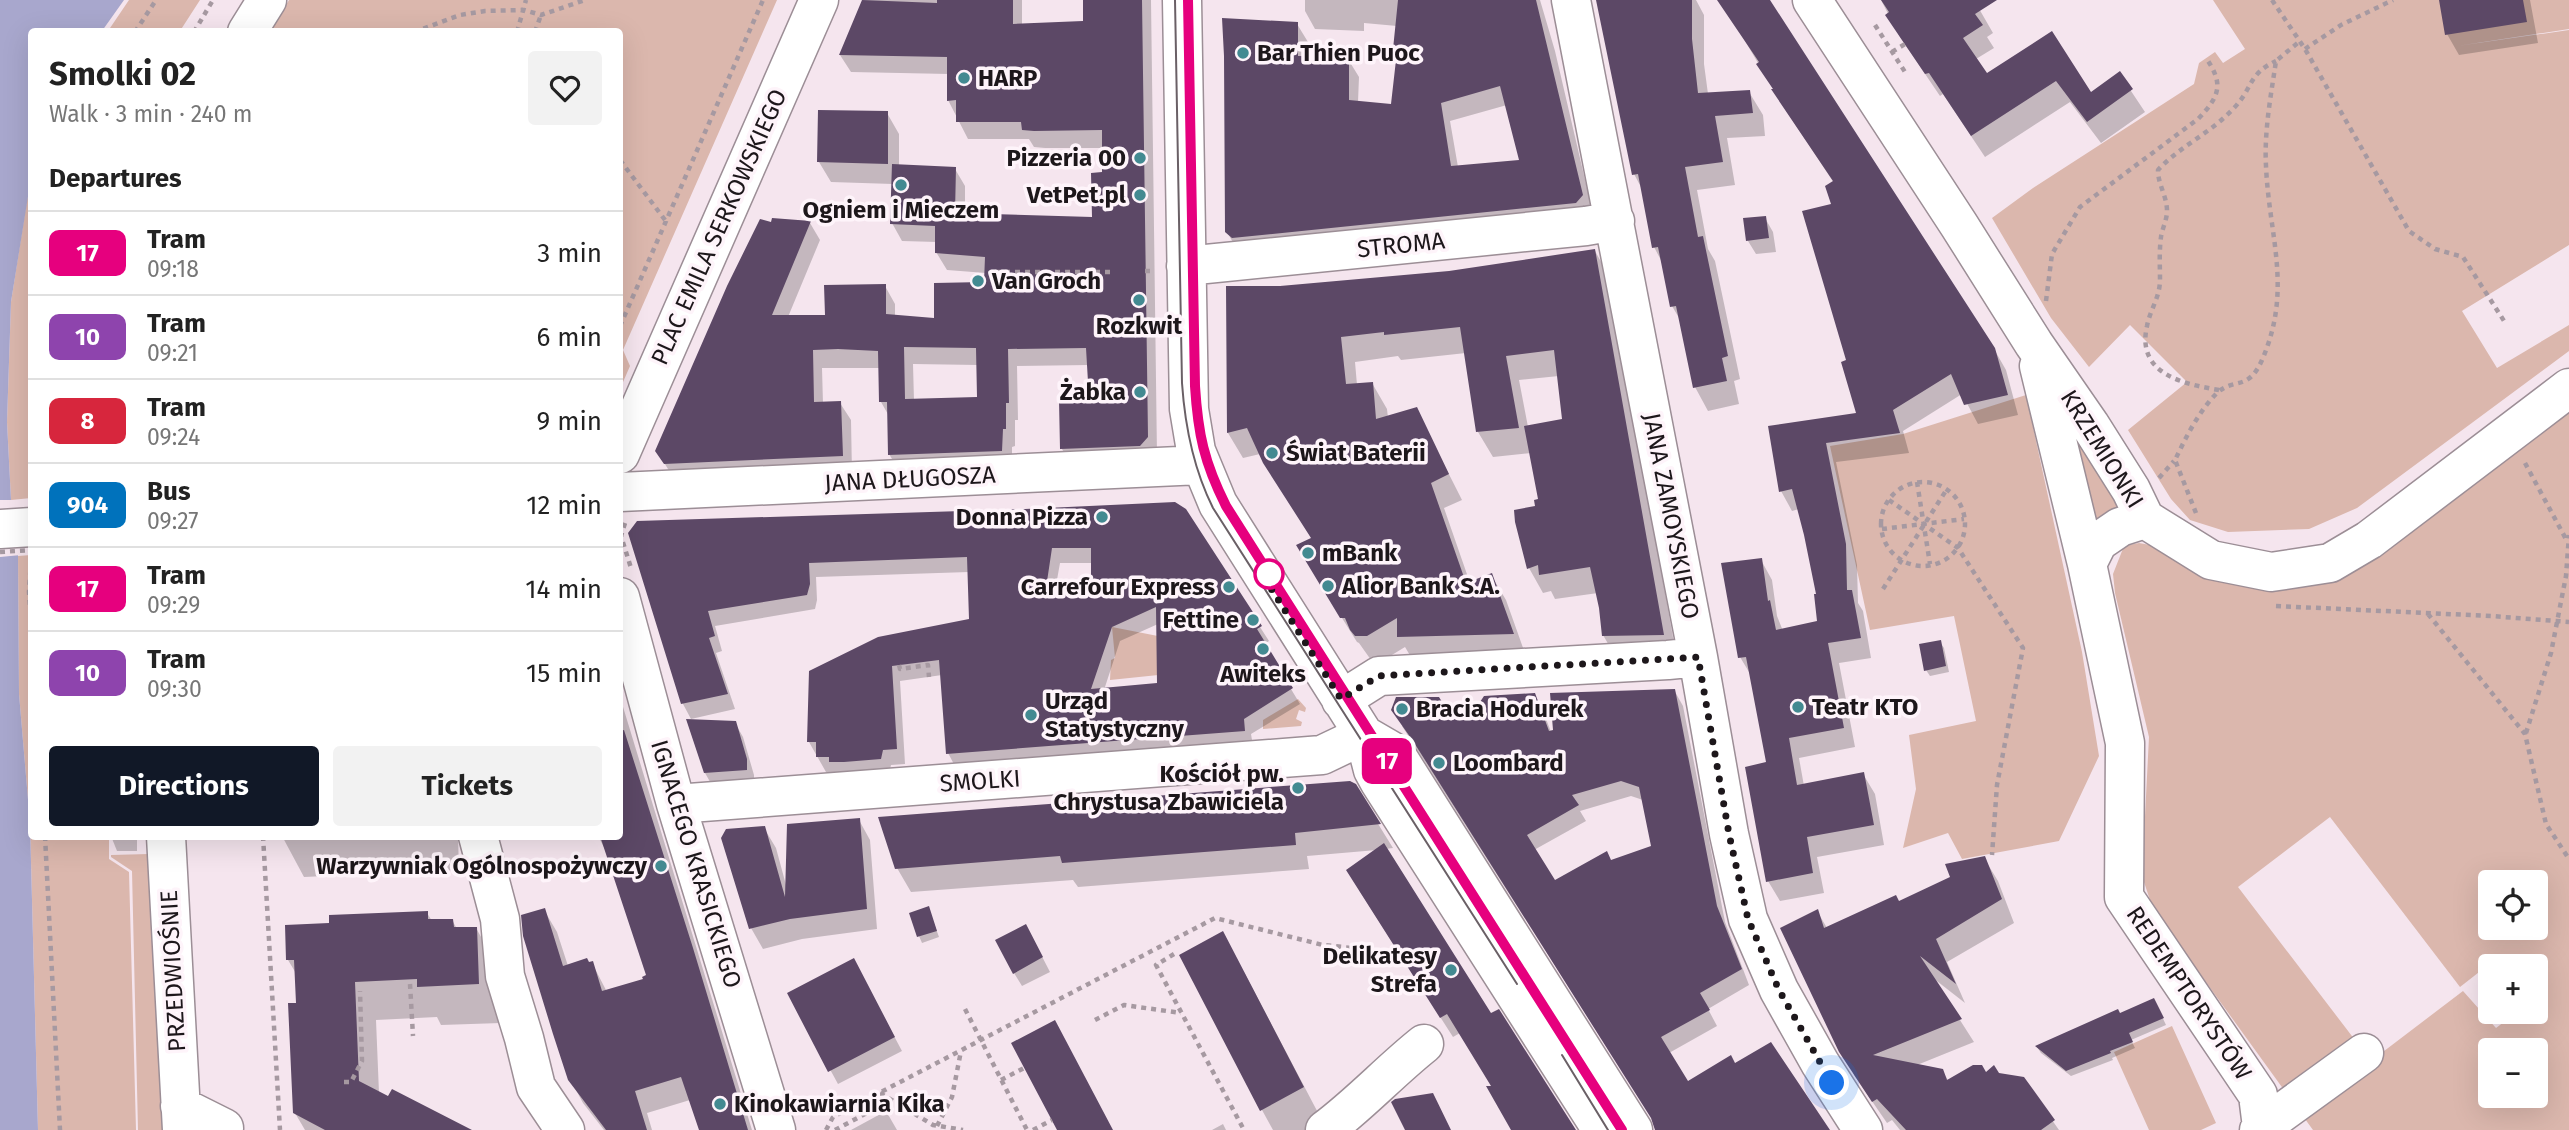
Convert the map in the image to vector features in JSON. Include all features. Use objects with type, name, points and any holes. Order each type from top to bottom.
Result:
[{"type":"street","points":[[250,28],[267,0]]},
{"type":"street","name":"PLAC EMILA SERKOWSKIEGO","points":[[623,447],[819,0]]},
{"type":"street","points":[[1182,0],[1171,269],[1189,409],[1201,465],[1218,504],[1364,735],[1379,781],[1602,1130]]},
{"type":"street","name":"JANA ZAMOYSKIEGO","points":[[1571,0],[1698,657],[1729,834],[1748,919],[1779,990],[1820,1063],[1863,1130]]},
{"type":"street","name":"KRZEMIONKI","points":[[1812,0],[2131,489],[2150,501],[2211,560],[2271,572],[2330,563],[2370,540],[2569,388]]},
{"type":"street","name":"STROMA","points":[[1171,269],[1586,226],[1615,220]]},
{"type":"street","name":"REDEMPTORYSTÓW","points":[[2034,344],[2087,564],[2125,743],[2124,897],[2258,1095],[2261,1129]]},
{"type":"street","name":"JANA DŁUGOSZA","points":[[626,505],[1201,465]]},
{"type":"street","points":[[2087,564],[2098,542],[2150,501]]},
{"type":"street","points":[[0,529],[28,527]]},
{"type":"street","name":"IGNACEGO KRASICKIEGO","points":[[626,586],[676,804],[776,1130]]},
{"type":"street","points":[[1341,699],[1379,676],[1698,657]]},
{"type":"street","points":[[1364,735],[1395,753],[1633,1130]]},
{"type":"street","name":"SMOLKI","points":[[676,804],[1322,755],[1364,735]]},
{"type":"street","name":"PRZEDWIOŚNIE","points":[[166,840],[181,1118],[224,1128]]},
{"type":"street","points":[[479,840],[500,919],[505,976],[536,1087],[565,1130]]},
{"type":"street","points":[[1325,1130],[1424,1044]]},
{"type":"street","points":[[2261,1129],[2364,1053]]},
{"type":"path","points":[[138,28],[156,0]]},
{"type":"path","points":[[196,28],[213,0]]},
{"type":"path","points":[[518,28],[526,0]]},
{"type":"path","points":[[425,28],[460,15],[485,11],[524,10],[541,15],[585,0]]},
{"type":"path","points":[[623,319],[763,0]]},
{"type":"path","points":[[2272,0],[2305,49],[2409,231],[2434,249],[2463,257],[2506,324]]},
{"type":"path","points":[[2305,49],[2341,25],[2393,0]]},
{"type":"path","points":[[536,28],[541,15]]},
{"type":"path","points":[[1875,26],[1905,72]]},
{"type":"path","points":[[2276,61],[2269,106],[2266,166],[2278,257],[2273,333],[2260,364],[2249,381],[2220,390],[2192,386],[2169,377],[2153,365],[2146,349],[2147,326],[2157,299],[2161,235],[2167,214],[2165,193],[2158,178],[2158,170],[2172,155],[2205,134],[2235,107],[2261,68],[2276,61],[2300,41]]},
{"type":"path","points":[[1892,52],[1905,44]]},
{"type":"path","points":[[2045,306],[2052,254],[2080,207],[2208,108],[2217,93],[2218,84],[2215,71],[2206,58]]},
{"type":"path","points":[[623,164],[665,221]]},
{"type":"path","points":[[1145,271],[1171,269]]},
{"type":"path","points":[[995,272],[1115,272]]},
{"type":"path","points":[[2150,501],[2189,432],[2220,390]]},
{"type":"path","points":[[2175,460],[2196,510],[2196,517]]},
{"type":"path","points":[[2532,473],[2568,544]]},
{"type":"path","points":[[1917,482],[1930,565]]},
{"type":"path","points":[[1917,482],[1927,482],[1947,489],[1962,507],[1965,519],[1965,529],[1958,548],[1941,562],[1921,566],[1902,560],[1892,552],[1882,529],[1882,519],[1889,500],[1896,492],[1917,482]]},
{"type":"path","points":[[1883,589],[1947,489]]},
{"type":"path","points":[[1889,500],[1958,548],[2023,648],[1997,785],[1992,855]]},
{"type":"path","points":[[623,530],[626,505]]},
{"type":"path","points":[[1882,529],[1965,519]]},
{"type":"path","points":[[2525,734],[2551,653],[2566,576],[2569,535]]},
{"type":"path","points":[[0,552],[28,549]]},
{"type":"path","points":[[623,556],[626,586]]},
{"type":"path","points":[[2274,606],[2569,622]]},
{"type":"path","points":[[2428,614],[2525,734],[2546,824],[2569,859]]},
{"type":"path","points":[[899,665],[900,669],[928,665],[929,677]]},
{"type":"path","points":[[45,840],[60,1130]]},
{"type":"path","points":[[263,840],[280,1130]]},
{"type":"path","points":[[826,1130],[833,1117],[1215,918],[1322,945],[1362,948]]},
{"type":"path","points":[[1174,954],[1156,965],[1244,1130]]},
{"type":"path","points":[[411,984],[413,1036]]},
{"type":"path","points":[[344,1082],[351,1082],[362,1061],[359,991]]},
{"type":"path","points":[[1095,1020],[1124,1005],[1182,1013]]},
{"type":"path","points":[[965,1009],[1027,1130]]},
{"type":"path","points":[[937,1126],[951,1097],[961,1051]]},
{"type":"path","points":[[1002,1080],[1024,1068]]},
{"type":"path","points":[[879,1093],[937,1126],[962,1130]]},
{"type":"path","points":[[835,1130],[880,1106]]},
{"type":"path","points":[[1033,1130],[1052,1120]]},
{"type":"shaded area","points":[[129,0],[200,0],[182,28],[110,28]]},
{"type":"shaded area","points":[[289,0],[777,0],[623,350],[623,28],[272,28]]},
{"type":"shaded area","points":[[2213,0],[2569,0],[2569,29],[2457,46],[2569,30],[2569,245],[2462,311],[2497,368],[2569,325],[2569,351],[2357,508],[2309,529],[2228,532],[2190,520],[2171,499],[2128,430],[2187,382],[2130,325],[2089,367],[2051,318],[1992,218],[2033,188],[2194,84],[2199,63],[2215,52],[2223,63],[2245,49]]},
{"type":"shaded area","points":[[28,193],[28,498],[11,500],[7,422],[11,302]]},
{"type":"shaded area","points":[[623,350],[630,366],[623,382]]},
{"type":"shaded area","points":[[2026,395],[2082,652],[2099,756],[2059,841],[1962,859],[1948,833],[1903,848],[1916,789],[1909,735],[1976,721],[1954,616],[1870,630],[1830,446],[1903,434]]},
{"type":"shaded area","points":[[2061,409],[2128,509],[2087,530]]},
{"type":"shaded area","points":[[2569,410],[2569,1130],[2313,1130],[2153,909],[2142,876],[2149,737],[2115,593],[2113,574],[2124,546],[2139,543],[2150,545],[2182,565],[2290,582]],"holes":[[[2330,817],[2460,987],[2478,973],[2478,954],[2548,954],[2548,1024],[2501,1024],[2496,1028],[2492,1024],[2478,1024],[2478,1008],[2463,991],[2371,1061],[2238,887]]]},
{"type":"shaded area","points":[[28,555],[28,800],[19,694],[18,556]]},
{"type":"shaded area","points":[[1112,627],[1168,638],[1168,674],[1110,680],[1111,660],[1115,658]]},
{"type":"shaded area","points":[[1298,699],[1306,708],[1305,712],[1299,710],[1296,719],[1302,722],[1301,726],[1263,729],[1263,720]]},
{"type":"shaded area","points":[[30,840],[109,840],[109,859],[129,872],[136,1130],[38,1130]]},
{"type":"shaded area","points":[[149,854],[172,1130],[138,1130],[132,871],[111,857]]},
{"type":"shaded area","points":[[2172,1026],[2216,1123],[2201,1130],[2149,1130],[2114,1052]]},
{"type":"water","points":[[0,0],[124,0],[104,28],[28,28],[28,197],[11,302],[7,422],[11,500],[18,556],[19,694],[28,800],[28,840],[30,840],[38,1130],[0,1130]]},
{"type":"pier","points":[[0,500],[14,500],[21,555],[0,557]]},
{"type":"building","points":[[862,0],[937,3],[937,0],[1013,0],[1013,24],[1083,21],[1083,0],[1142,0],[1148,437],[1140,446],[1060,449],[1059,400],[1089,399],[1086,348],[1008,349],[1009,403],[1006,403],[1006,429],[1003,429],[1002,451],[888,455],[887,402],[879,402],[878,351],[838,349],[813,350],[814,402],[841,401],[843,456],[664,464],[655,451],[727,286],[760,219],[771,222],[772,218],[811,221],[772,315],[825,315],[824,285],[886,284],[886,314],[934,318],[934,283],[984,282],[985,257],[935,253],[935,226],[890,224],[892,164],[956,167],[955,213],[1092,217],[1091,173],[1102,172],[1102,130],[1034,131],[1022,130],[1021,122],[956,122],[956,100],[947,101],[947,57],[839,55]],"holes":[[[904,347],[976,348],[977,397],[905,399]]]},
{"type":"building","points":[[1398,0],[1536,0],[1583,195],[1576,203],[1232,238],[1225,232],[1222,18],[1298,22],[1298,56],[1349,57],[1349,100],[1391,104],[1396,60],[1392,59]],"holes":[[[1500,86],[1519,160],[1451,166],[1441,103]]]},
{"type":"building","points":[[1596,0],[1692,0],[1692,39],[1698,93],[1750,90],[1753,113],[1715,116],[1723,162],[1685,167],[1698,237],[1703,236],[1728,356],[1722,358],[1727,381],[1693,388],[1676,306],[1670,307],[1658,247],[1652,248],[1638,174],[1632,175]]},
{"type":"building","points":[[1717,0],[1770,0],[1995,348],[2008,395],[1964,405],[1951,374],[1893,410],[1900,433],[1826,443],[1846,544],[1847,590],[1852,590],[1861,638],[1828,643],[1844,728],[1789,738],[1797,785],[1864,772],[1874,825],[1807,837],[1813,873],[1766,882],[1745,767],[1766,762],[1746,657],[1738,658],[1721,563],[1762,558],[1768,601],[1770,600],[1776,630],[1817,621],[1816,594],[1804,535],[1792,489],[1779,492],[1768,426],[1856,413],[1841,362],[1846,360],[1802,211],[1831,204],[1825,186],[1833,181],[1771,89],[1756,64],[1759,62]]},
{"type":"building","points":[[1881,0],[1997,0],[1975,14],[1983,25],[1963,38],[1987,73],[2052,31],[2091,92],[2120,71],[2133,89],[2087,122],[2056,81],[1971,136],[1929,73],[1925,74],[1885,15],[1889,12]]},
{"type":"building","points":[[2439,0],[2523,0],[2527,22],[2445,35]]},
{"type":"building","points":[[818,110],[888,111],[888,164],[817,162]]},
{"type":"building","points":[[1766,216],[1769,238],[1746,241],[1743,218]]},
{"type":"building","points":[[1595,249],[1664,635],[1602,636],[1590,567],[1539,575],[1538,565],[1527,569],[1514,510],[1535,506],[1534,500],[1538,499],[1524,426],[1562,419],[1554,350],[1506,356],[1519,428],[1476,432],[1460,327],[1341,337],[1346,384],[1373,382],[1376,419],[1417,407],[1449,474],[1431,483],[1466,583],[1492,573],[1514,634],[1397,637],[1397,618],[1367,636],[1355,636],[1345,618],[1340,618],[1296,545],[1311,538],[1263,463],[1247,428],[1227,433],[1226,286],[1280,286],[1449,271]]},
{"type":"building","points":[[1175,502],[1186,509],[1262,626],[1257,629],[1293,688],[1244,719],[1245,731],[946,754],[939,660],[892,666],[897,749],[883,750],[881,759],[829,762],[829,757],[816,757],[816,742],[807,742],[809,671],[878,637],[969,619],[967,557],[809,563],[810,584],[807,595],[708,611],[715,636],[709,638],[728,694],[681,704],[628,533],[637,521]],"holes":[[[1052,548],[1091,548],[1091,595],[1046,588]],[[1156,607],[1157,683],[1091,689],[1112,627]]]},
{"type":"building","points":[[1941,640],[1946,666],[1924,671],[1919,644]]},
{"type":"building","points":[[1675,689],[1717,906],[1742,969],[1700,993],[1710,1010],[1661,1037],[1688,1081],[1731,1055],[1735,1063],[1771,1042],[1830,1130],[1655,1130],[1651,1118],[1391,710],[1396,697],[1439,697],[1453,720],[1480,702],[1484,696],[1535,693],[1549,731],[1553,730],[1550,693]],"holes":[[[1621,781],[1639,787],[1651,846],[1611,860],[1607,851],[1555,880],[1527,835],[1579,805],[1572,795]]]},
{"type":"building","points":[[686,719],[736,721],[747,759],[747,770],[704,773]]},
{"type":"building","points":[[623,730],[748,1130],[699,1130],[681,1077],[635,1091],[647,1130],[606,1130],[568,1080],[553,1034],[523,936],[521,915],[545,908],[563,966],[587,958],[589,962],[593,961],[602,991],[643,979],[646,975],[601,840],[623,840]]},
{"type":"building","points":[[1350,781],[1356,784],[1381,824],[1295,833],[1296,845],[1062,863],[1060,856],[895,869],[878,817]]},
{"type":"building","points":[[860,818],[867,909],[790,919],[749,929],[721,838],[726,829],[765,826],[785,897],[787,824]]},
{"type":"building","points":[[1384,843],[1491,1013],[1499,1009],[1576,1130],[1511,1130],[1486,1086],[1491,1086],[1447,1014],[1440,1018],[1346,870]]},
{"type":"building","points":[[1985,856],[2002,899],[1936,939],[1956,984],[1920,956],[1962,1019],[1873,1055],[1943,1069],[1947,1080],[1973,1065],[1982,1065],[1986,1072],[1994,1065],[1999,1073],[2024,1077],[2055,1120],[2041,1130],[1906,1130],[1877,1099],[1872,1102],[1839,1052],[1780,928],[1818,909],[1824,928],[1896,895],[1899,901],[1950,877],[1945,864]]},
{"type":"building","points":[[929,906],[937,931],[917,937],[909,913]]},
{"type":"building","points":[[428,911],[428,919],[453,919],[454,927],[477,927],[479,984],[417,987],[417,979],[355,982],[359,1081],[388,1096],[392,1089],[472,1130],[325,1130],[293,1113],[288,1003],[296,1003],[294,960],[286,960],[285,925],[329,923],[329,915]]},
{"type":"building","points":[[1026,924],[1043,957],[1013,974],[995,940]]},
{"type":"building","points":[[1223,931],[1304,1087],[1260,1111],[1179,955]]},
{"type":"building","points":[[854,958],[895,1037],[828,1072],[787,993]]},
{"type":"building","points":[[2154,998],[2164,1018],[2129,1033],[2133,1042],[2110,1051],[2111,1053],[2066,1071],[2035,1046],[2118,1009],[2120,1013]]},
{"type":"building","points":[[1055,1020],[1113,1130],[1057,1130],[1011,1043]]},
{"type":"building","points":[[1433,1093],[1451,1130],[1405,1130],[1391,1102]]},
{"type":"tram line","points":[[1175,0],[1182,383],[1188,431],[1200,478],[1213,508],[1517,984]]},
{"type":"tram line","points":[[1188,0],[1195,386],[1200,434],[1212,476],[1226,506],[1622,1130]]},
{"type":"tram line","name":"17","points":[[1188,0],[1195,386],[1198,429],[1207,466],[1226,506],[1622,1130]]},
{"type":"tram line","points":[[1562,1055],[1608,1130]]},
{"type":"place","name":"Bar Thien Puoc","points":[[1243,53]]},
{"type":"place","name":"HARP","points":[[964,78]]},
{"type":"place","name":"Pizzeria 00","points":[[1140,158]]},
{"type":"place","name":"Ogniem i Mieczem","points":[[901,185]]},
{"type":"place","name":"VetPet.pl","points":[[1140,195]]},
{"type":"place","name":"Van Groch","points":[[978,281]]},
{"type":"place","name":"Rozkwit","points":[[1139,300]]},
{"type":"place","name":"Żabka","points":[[1140,392]]},
{"type":"place","name":"Świat Baterii","points":[[1272,453]]},
{"type":"place","name":"Donna Pizza","points":[[1102,517]]},
{"type":"place","name":"mBank","points":[[1308,553]]},
{"type":"place","name":"Alior Bank S.A.","points":[[1328,586]]},
{"type":"place","name":"Carrefour Express","points":[[1229,587]]},
{"type":"place","name":"Fettine","points":[[1253,620]]},
{"type":"place","name":"Awiteks","points":[[1263,649]]},
{"type":"place","name":"Teatr KTO","points":[[1798,707]]},
{"type":"place","name":"Bracia Hodurek","points":[[1402,709]]},
{"type":"place","name":"Urząd Statystyczny","points":[[1031,715]]},
{"type":"place","name":"Loombard","points":[[1439,763]]},
{"type":"place","name":"Kościół pw. Chrystusa Zbawiciela","points":[[1298,788]]},
{"type":"place","name":"Warzywniak Ogólnospożywczy","points":[[661,866]]},
{"type":"place","name":"Delikatesy Strefa","points":[[1451,970]]},
{"type":"place","name":"Kinokawiarnia Kika","points":[[720,1104]]},
{"type":"route","points":[[1269,574],[1262,574],[1341,699],[1379,676],[1698,657],[1729,834],[1748,919],[1779,990],[1832,1083]]}]
